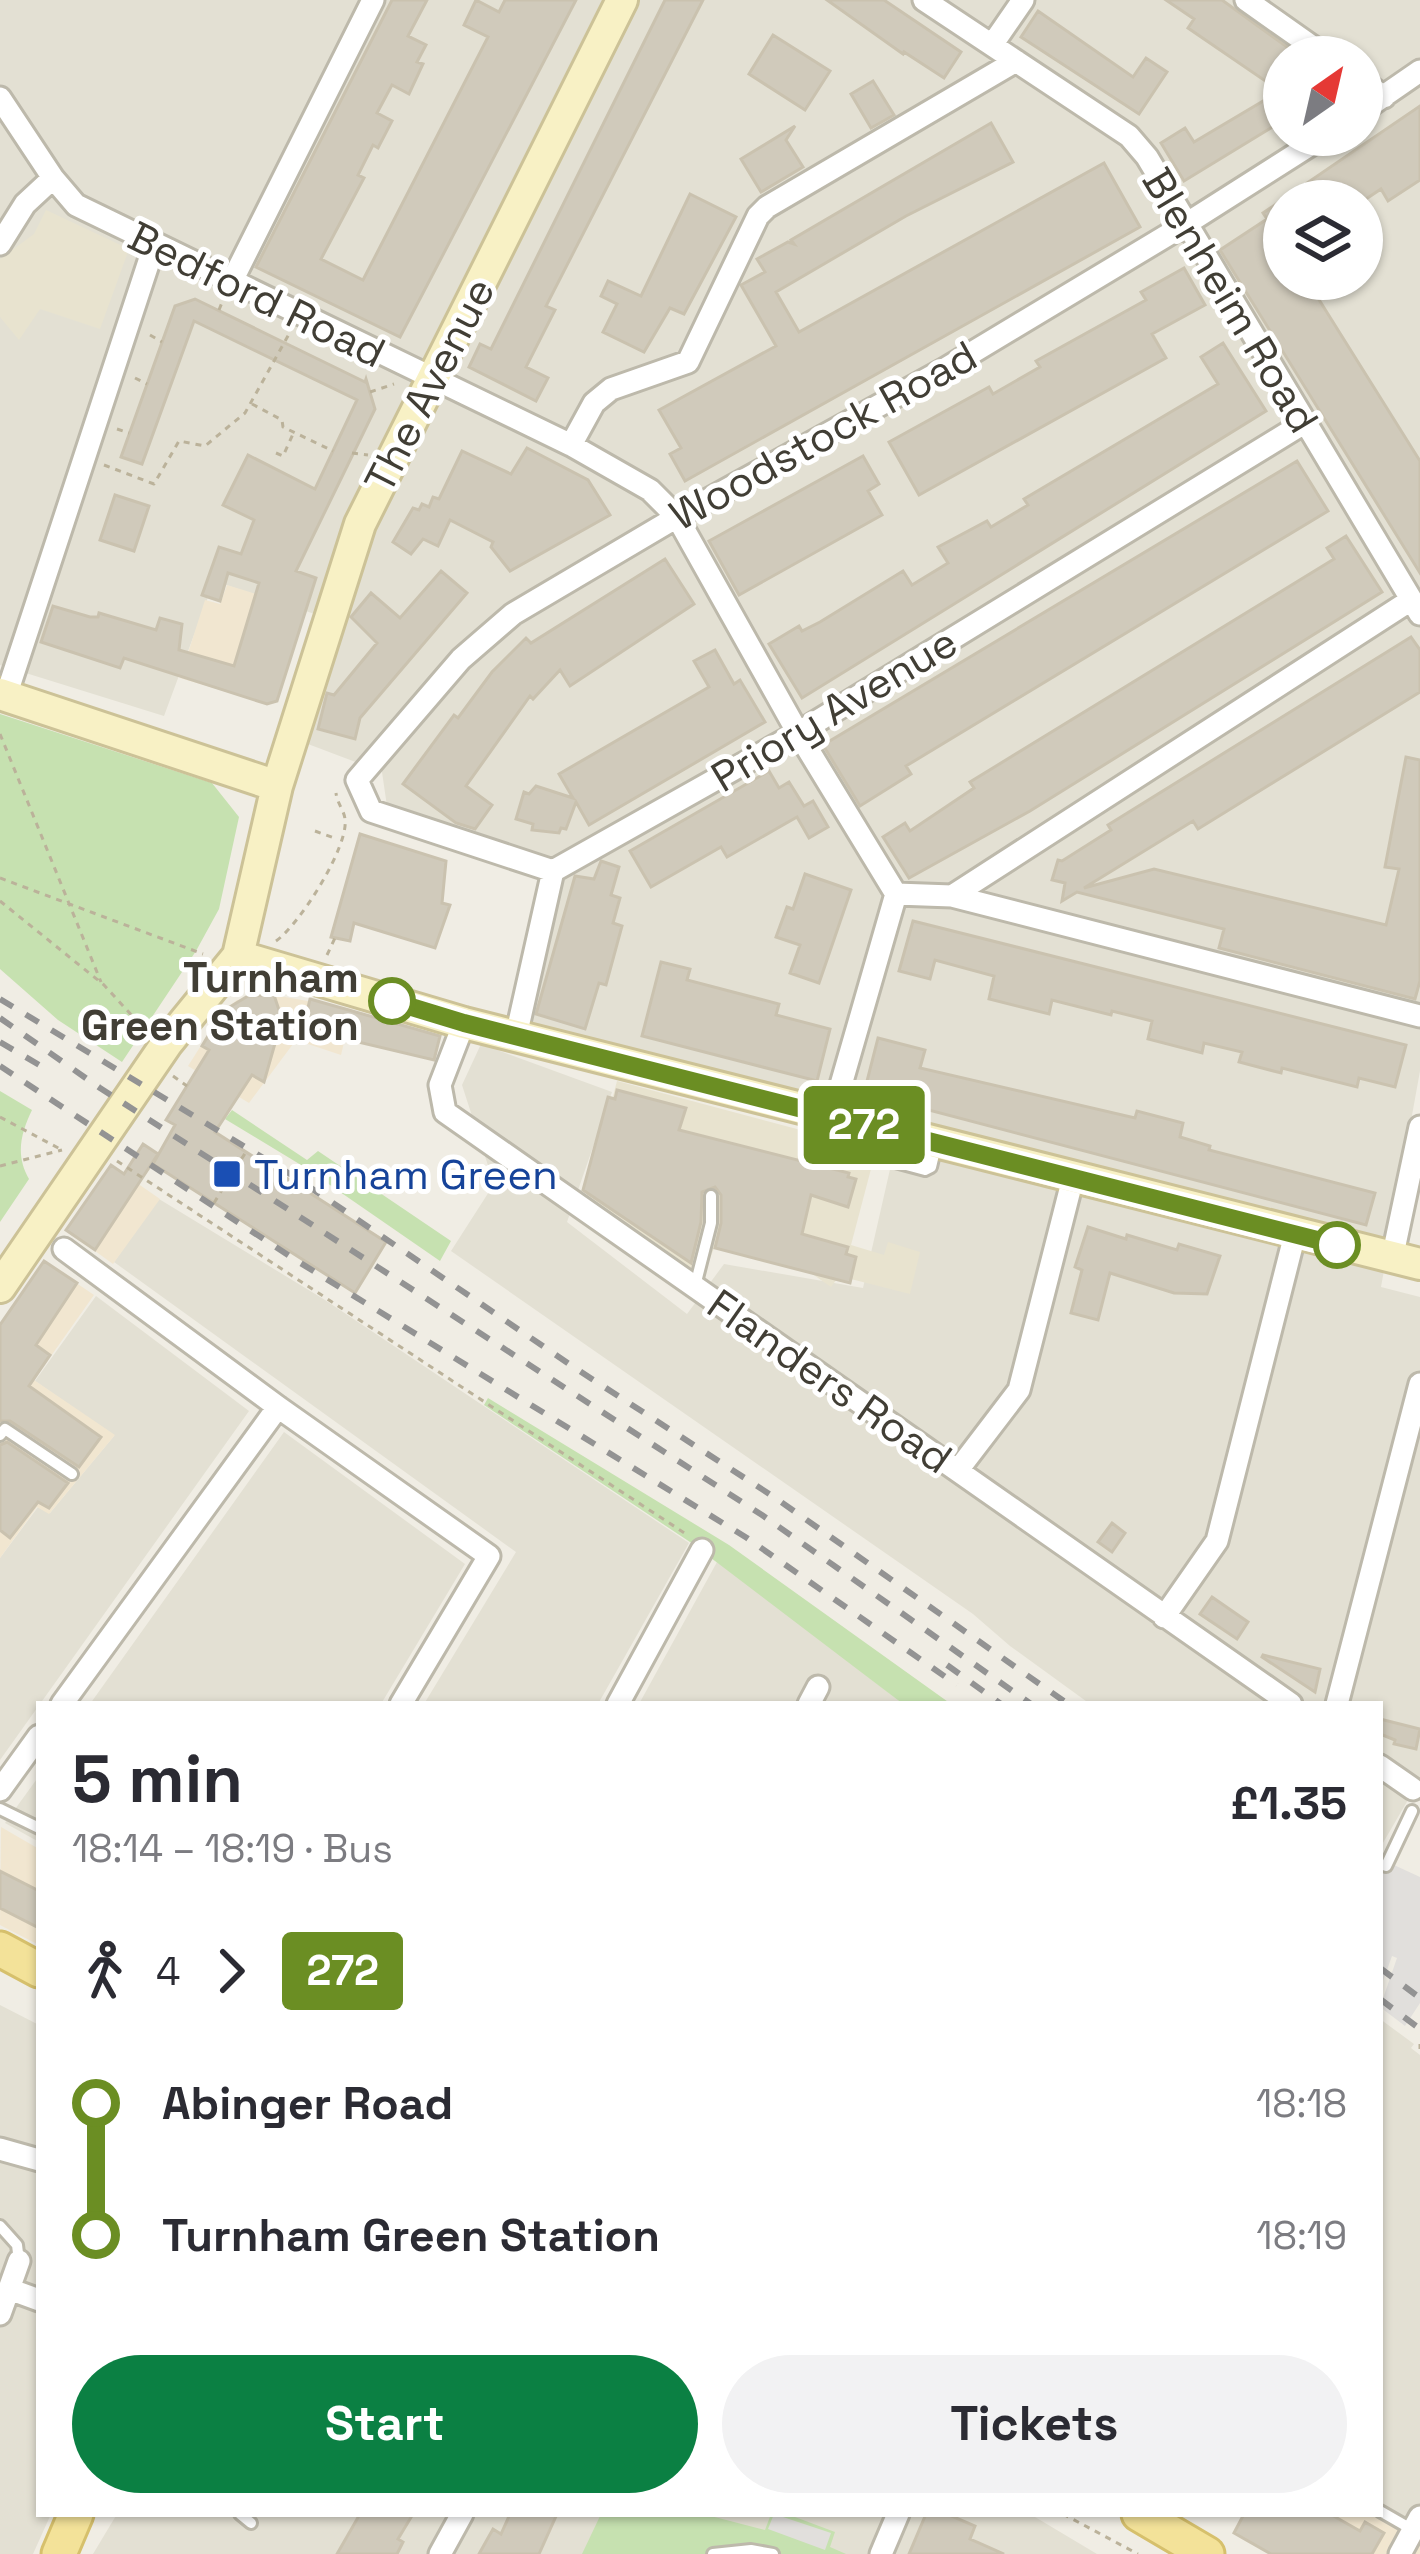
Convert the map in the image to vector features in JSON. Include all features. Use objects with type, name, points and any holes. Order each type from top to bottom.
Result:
[{"type":"main road","name":"The Avenue","points":[[238,956],[277,786],[359,524],[416,381],[622,0]]},
{"type":"main road","points":[[3,695],[277,786]]},
{"type":"main road","points":[[0,1287],[167,1043],[238,956],[464,1023],[1406,1261]]},
{"type":"main road","points":[[0,1949],[36,1968]]},
{"type":"main road","points":[[59,2554],[75,2517]]},
{"type":"street","points":[[230,286],[373,0]]},
{"type":"street","name":"Blenheim Road","points":[[924,0],[1129,136],[1147,157],[1416,607]]},
{"type":"street","points":[[992,45],[1023,0]]},
{"type":"street","points":[[1246,0],[1297,36]]},
{"type":"street","points":[[571,445],[594,403],[611,389],[688,362],[758,216],[767,207],[1016,61]]},
{"type":"street","points":[[1384,97],[1420,71]]},
{"type":"street","name":"Bedford Road","points":[[0,98],[76,205],[416,381],[571,445],[650,490],[677,517]]},
{"type":"street","name":"Woodstock Road","points":[[553,871],[371,811],[357,780],[461,659],[513,614],[945,369],[1293,156]]},
{"type":"street","points":[[0,244],[25,204],[53,178]]},
{"type":"street","points":[[3,695],[155,244]]},
{"type":"street","name":"Priory Avenue","points":[[553,871],[798,733],[1304,424]]},
{"type":"street","points":[[677,517],[798,733],[896,894],[832,1116]]},
{"type":"street","points":[[952,896],[1416,607]]},
{"type":"street","points":[[516,1036],[553,871]]},
{"type":"street","points":[[896,894],[952,896],[1420,1016]]},
{"type":"street","name":"Flanders Road","points":[[464,1023],[440,1085],[445,1112],[1287,1701]]},
{"type":"street","points":[[1406,1261],[1420,1127]]},
{"type":"street","points":[[958,1470],[1019,1390],[1073,1178]]},
{"type":"street","points":[[1164,1617],[1217,1541],[1295,1234]]},
{"type":"street","points":[[64,1249],[489,1556],[403,1701]]},
{"type":"street","points":[[1337,1701],[1420,1384]]},
{"type":"street","points":[[64,1701],[278,1407]]},
{"type":"street","points":[[620,1701],[702,1550]]},
{"type":"street","points":[[0,1790],[36,1740]]},
{"type":"street","points":[[1383,1769],[1415,1798]]},
{"type":"street","points":[[0,2149],[36,2160]]},
{"type":"street","points":[[0,2314],[19,2261]]},
{"type":"street","points":[[10,2289],[36,2299]]},
{"type":"street","points":[[440,2554],[460,2517]]},
{"type":"street","points":[[881,2554],[897,2517]]},
{"type":"street","points":[[1400,2554],[1416,2523]]},
{"type":"lane","points":[[695,1286],[711,1223],[711,1196]]},
{"type":"lane","points":[[0,1435],[5,1429],[71,1474]]},
{"type":"lane","points":[[1386,1866],[1415,1798]]},
{"type":"lane","points":[[0,1810],[36,1827]]},
{"type":"lane","points":[[0,2226],[14,2237],[19,2261]]},
{"type":"lane","points":[[1383,2512],[1416,2523]]},
{"type":"lane","points":[[713,2554],[752,2550],[773,2554]]},
{"type":"path","points":[[219,310],[230,286]]},
{"type":"path","points":[[97,463],[154,484],[179,441],[205,446],[250,403],[293,327]]},
{"type":"path","points":[[143,330],[162,342]]},
{"type":"path","points":[[128,374],[147,384]]},
{"type":"path","points":[[370,392],[416,381]]},
{"type":"path","points":[[250,403],[282,420],[283,428],[333,451]]},
{"type":"path","points":[[110,426],[130,433]]},
{"type":"path","points":[[276,453],[283,456],[293,432]]},
{"type":"path","points":[[352,453],[370,455]]},
{"type":"path","points":[[0,734],[100,982]]},
{"type":"path","points":[[276,941],[308,908],[328,872],[346,821],[337,793]]},
{"type":"path","points":[[315,831],[339,840]]},
{"type":"path","points":[[0,878],[203,954]]},
{"type":"path","points":[[0,901],[100,982],[143,1029]]},
{"type":"path","points":[[327,956],[335,938]]},
{"type":"path","points":[[170,1074],[187,1086]]},
{"type":"path","points":[[0,1166],[64,1152],[1,1118]]},
{"type":"path","points":[[235,1169],[246,1152]]},
{"type":"path","points":[[112,1158],[704,1545],[702,1550]]},
{"type":"path","points":[[214,1203],[225,1185]]},
{"type":"path","points":[[1069,2517],[1138,2554]]},
{"type":"shaded area","points":[[0,0],[1420,0],[1420,1071],[1381,1287],[1420,1297],[1420,1789],[1412,1793],[1383,1843],[1383,1701],[1086,1701],[973,1614],[451,1251],[494,1184],[462,1085],[481,1044],[612,1092],[567,1222],[687,1314],[724,1264],[863,1288],[901,1121],[517,1020],[559,869],[389,820],[382,772],[300,741],[339,622],[214,581],[164,716],[0,665]]},
{"type":"shaded area","points":[[46,210],[129,249],[100,329],[40,309],[19,340],[0,317],[0,259],[34,234]]},
{"type":"shaded area","points":[[227,585],[304,609],[277,701],[267,704],[180,678],[205,600],[220,604]]},
{"type":"shaded area","points":[[274,995],[352,1009],[341,1055],[296,1040],[249,1103],[188,1066],[223,1011],[237,1000]]},
{"type":"shaded area","points":[[617,1081],[876,1150],[851,1245],[884,1255],[888,1242],[920,1252],[910,1294],[839,1276],[831,1287],[801,1266],[716,1243],[703,1277],[586,1200]]},
{"type":"shaded area","points":[[111,1165],[160,1199],[113,1264],[66,1230]]},
{"type":"shaded area","points":[[159,1199],[325,1300],[689,1543],[600,1701],[426,1701],[516,1552],[114,1262]]},
{"type":"shaded area","points":[[44,1261],[94,1295],[34,1380],[115,1435],[49,1514],[37,1507],[0,1558],[0,1325]]},
{"type":"shaded area","points":[[96,1296],[249,1411],[42,1701],[36,1701],[36,1710],[0,1760],[0,1558],[38,1507],[50,1513],[114,1436],[35,1381]]},
{"type":"shaded area","points":[[284,1432],[465,1564],[383,1701],[92,1701]]},
{"type":"shaded area","points":[[717,1562],[899,1701],[641,1701]]},
{"type":"shaded area","points":[[36,1780],[36,1840],[5,1823]]},
{"type":"shaded area","points":[[1,1827],[36,1847],[36,1943],[0,1925]]},
{"type":"shaded area","points":[[1383,1860],[1420,1877],[1420,2003],[1405,2026],[1383,2009],[1397,1958],[1392,1956],[1383,1981]]},
{"type":"shaded area","points":[[0,2005],[36,2023],[36,2517],[50,2517],[33,2554],[0,2554]]},
{"type":"shaded area","points":[[1383,2021],[1414,2044],[1411,2048],[1420,2055],[1420,2529],[1383,2508]]},
{"type":"shaded area","points":[[1383,2516],[1420,2538],[1420,2554],[1271,2554],[1234,2533],[1242,2517]]},
{"type":"shaded area","points":[[115,2517],[1035,2517],[1097,2554],[93,2554]]},
{"type":"shaded area","points":[[773,2517],[783,2517],[831,2533],[825,2550],[768,2529]]},
{"type":"green space","points":[[0,714],[212,783],[239,817],[219,909],[122,1062],[58,1020],[0,969]]},
{"type":"green space","points":[[0,1091],[32,1110],[21,1144],[29,1179],[0,1222]]},
{"type":"green space","points":[[232,1110],[307,1160],[318,1151],[451,1241],[440,1261],[225,1119]]},
{"type":"green space","points":[[488,1398],[729,1545],[947,1701],[899,1701],[690,1542],[484,1405]]},
{"type":"green space","points":[[600,2517],[715,2517],[765,2530],[770,2517],[795,2517],[835,2532],[830,2547],[846,2554],[582,2554]]},
{"type":"building","points":[[392,0],[427,0],[408,36],[426,45],[417,62],[423,64],[409,94],[392,85],[377,113],[392,121],[378,148],[373,145],[358,175],[364,178],[321,259],[363,280],[488,37],[464,25],[476,0],[499,12],[505,0],[576,0],[400,337],[256,267]]},
{"type":"building","points":[[665,0],[703,0],[546,306],[555,310],[526,367],[548,378],[536,401],[469,367],[480,344],[491,349]]},
{"type":"building","points":[[827,0],[884,0],[961,52],[944,78]]},
{"type":"building","points":[[1166,0],[1222,0],[1272,36],[1263,36],[1263,79],[1188,28],[1194,19]]},
{"type":"building","points":[[1038,11],[1133,77],[1146,58],[1167,72],[1139,114],[1021,37]]},
{"type":"building","points":[[773,35],[830,71],[805,110],[749,74]]},
{"type":"building","points":[[873,81],[894,115],[871,128],[851,94]]},
{"type":"building","points":[[1263,101],[1263,133],[1184,181],[1161,143],[1185,128],[1194,142]]},
{"type":"building","points":[[1420,106],[1420,180],[1388,201],[1383,180],[1311,180],[1347,156],[1383,156],[1383,131]]},
{"type":"building","points":[[991,123],[1013,162],[906,216],[776,292],[799,332],[1104,163],[1140,227],[685,481],[670,454],[681,448],[659,410],[776,346],[741,285],[765,272],[757,259],[788,242],[794,244],[791,240]]},
{"type":"building","points":[[795,126],[786,140],[803,167],[761,192],[741,159]]},
{"type":"building","points":[[690,194],[736,217],[684,314],[670,308],[644,352],[603,332],[617,304],[601,296],[608,281],[641,296]]},
{"type":"building","points":[[1263,222],[1263,300],[1319,300],[1420,461],[1420,573],[1220,250]]},
{"type":"building","points":[[1184,268],[1205,305],[1152,334],[1166,358],[919,495],[889,442],[989,387],[993,394],[1040,367],[1036,361],[1146,300],[1141,292]]},
{"type":"building","points":[[195,299],[366,379],[375,409],[296,571],[316,578],[277,701],[267,704],[124,658],[120,668],[41,642],[53,606],[90,617],[99,613],[156,630],[160,618],[182,624],[179,650],[234,666],[259,583],[228,573],[220,601],[202,595],[219,547],[241,554],[254,520],[223,505],[248,455],[315,489],[357,400],[194,321],[142,464],[121,457],[175,306]]},
{"type":"building","points":[[1223,343],[1266,411],[802,698],[769,644],[799,626],[802,631],[820,622],[903,571],[912,585],[948,563],[938,547],[987,521],[991,527],[1028,505],[1024,499],[1218,384],[1201,357]]},
{"type":"building","points":[[527,448],[588,480],[610,515],[510,571],[491,547],[493,542],[450,520],[438,546],[423,539],[411,554],[393,542],[413,508],[429,507],[433,497],[439,499],[462,451],[511,474]]},
{"type":"building","points":[[863,456],[879,484],[868,491],[882,515],[739,595],[709,541]]},
{"type":"building","points":[[1297,461],[1328,511],[906,766],[911,774],[860,806],[823,745]]},
{"type":"building","points":[[115,495],[149,506],[134,551],[100,540]]},
{"type":"building","points":[[1346,536],[1382,592],[1030,811],[909,878],[883,837],[905,823],[910,831],[974,788],[970,782],[1334,559],[1327,548]]},
{"type":"building","points":[[665,559],[694,604],[570,686],[560,670],[533,699],[530,696],[466,786],[492,805],[475,829],[456,823],[403,784],[454,715],[458,718],[492,672],[526,638],[531,643]]},
{"type":"building","points":[[441,571],[467,593],[360,718],[355,739],[318,729],[327,693],[334,695],[377,643],[351,617],[371,593],[400,618]]},
{"type":"building","points":[[1411,637],[1420,650],[1420,692],[1198,829],[1193,821],[1084,888],[1154,869],[1386,925],[1399,869],[1385,867],[1406,757],[1420,760],[1420,981],[1415,999],[1219,948],[1224,929],[1077,892],[1062,901],[1065,883],[1052,880],[1058,860]]},
{"type":"building","points":[[715,650],[734,684],[740,680],[765,722],[589,825],[576,802],[566,829],[559,833],[532,830],[533,824],[516,819],[524,792],[529,794],[536,786],[573,798],[559,774],[709,687],[694,661]]},
{"type":"building","points":[[769,771],[779,788],[789,782],[804,806],[813,801],[828,827],[809,838],[797,817],[727,857],[721,847],[651,887],[630,851]]},
{"type":"building","points":[[360,834],[446,861],[442,903],[450,905],[435,948],[354,923],[350,941],[331,937]]},
{"type":"building","points":[[601,861],[619,867],[611,895],[620,898],[613,923],[622,926],[606,985],[599,983],[585,1029],[536,1014],[575,876],[594,879]]},
{"type":"building","points":[[805,874],[851,890],[819,983],[790,973],[800,945],[776,937],[787,907],[793,909]]},
{"type":"building","points":[[913,921],[1406,1045],[1395,1087],[1359,1078],[1357,1087],[1282,1068],[1281,1073],[1239,1062],[1242,1052],[1204,1043],[1202,1053],[1148,1039],[1152,1021],[1112,1011],[1111,1015],[1052,1000],[1049,1014],[989,999],[994,976],[935,960],[930,979],[899,971]]},
{"type":"building","points":[[661,962],[690,969],[687,980],[779,1004],[776,1015],[830,1029],[817,1081],[642,1036]]},
{"type":"building","points":[[274,995],[282,1019],[264,1082],[252,1075],[215,1132],[386,1242],[355,1293],[153,1164],[175,1125],[166,1120],[209,1050],[202,1046],[223,1011],[248,996]]},
{"type":"building","points":[[310,999],[440,1036],[434,1060],[303,1029]]},
{"type":"building","points":[[878,1038],[925,1050],[920,1068],[1135,1118],[1137,1111],[1183,1123],[1180,1137],[1210,1146],[1209,1150],[1375,1193],[1366,1225],[864,1093]]},
{"type":"building","points":[[617,1090],[686,1108],[679,1130],[849,1173],[848,1177],[856,1179],[848,1207],[811,1195],[802,1234],[848,1247],[846,1254],[856,1257],[850,1283],[715,1248],[721,1195],[715,1187],[702,1192],[701,1222],[691,1263],[583,1190],[608,1097],[615,1099]]},
{"type":"building","points":[[143,1144],[158,1154],[95,1250],[66,1230],[111,1165],[124,1174]]},
{"type":"building","points":[[1088,1227],[1220,1256],[1207,1294],[1174,1293],[1110,1273],[1098,1320],[1071,1313],[1082,1270],[1075,1267]]},
{"type":"building","points":[[44,1261],[77,1283],[36,1345],[50,1355],[29,1386],[101,1437],[79,1467],[10,1421],[0,1421],[0,1325]]},
{"type":"building","points":[[7,1442],[68,1483],[49,1508],[38,1502],[10,1538],[0,1530],[0,1445]]},
{"type":"building","points":[[1112,1523],[1125,1533],[1112,1552],[1098,1542]]},
{"type":"building","points":[[1212,1597],[1248,1622],[1237,1639],[1200,1614]]},
{"type":"building","points":[[1262,1657],[1320,1669],[1315,1692]]},
{"type":"building","points":[[1383,1720],[1420,1729],[1416,1749],[1394,1744],[1395,1740],[1383,1735]]},
{"type":"building","points":[[0,1871],[36,1889],[36,1926],[0,1908]]},
{"type":"building","points":[[358,2517],[411,2517],[398,2539],[403,2542],[397,2554],[337,2554]]},
{"type":"building","points":[[509,2517],[556,2517],[539,2554],[479,2554],[493,2529],[501,2534]]},
{"type":"building","points":[[925,2517],[954,2517],[975,2526],[970,2539],[1004,2554],[909,2554]]},
{"type":"building","points":[[1242,2517],[1335,2517],[1360,2531],[1365,2522],[1384,2533],[1372,2554],[1271,2554],[1234,2533]]},
{"type":"railway","points":[[0,999],[295,1177],[774,1497],[1064,1701]]},
{"type":"railway","points":[[0,1018],[100,1088],[762,1515],[1027,1701]]},
{"type":"railway","points":[[0,1042],[41,1066]]},
{"type":"railway","points":[[0,1066],[294,1259],[747,1538],[957,1685]]},
{"type":"railway","points":[[947,1665],[997,1701]]},
{"type":"railway","points":[[1383,1970],[1420,1998]]},
{"type":"railway","points":[[1383,2001],[1420,2029]]},
{"type":"bus line","name":"272","points":[[392,1001],[1337,1245]]},
{"type":"place","name":"Turnham Green Station","points":[[392,1001]]},
{"type":"place","name":"Turnham Green","points":[[227,1174]]}]
